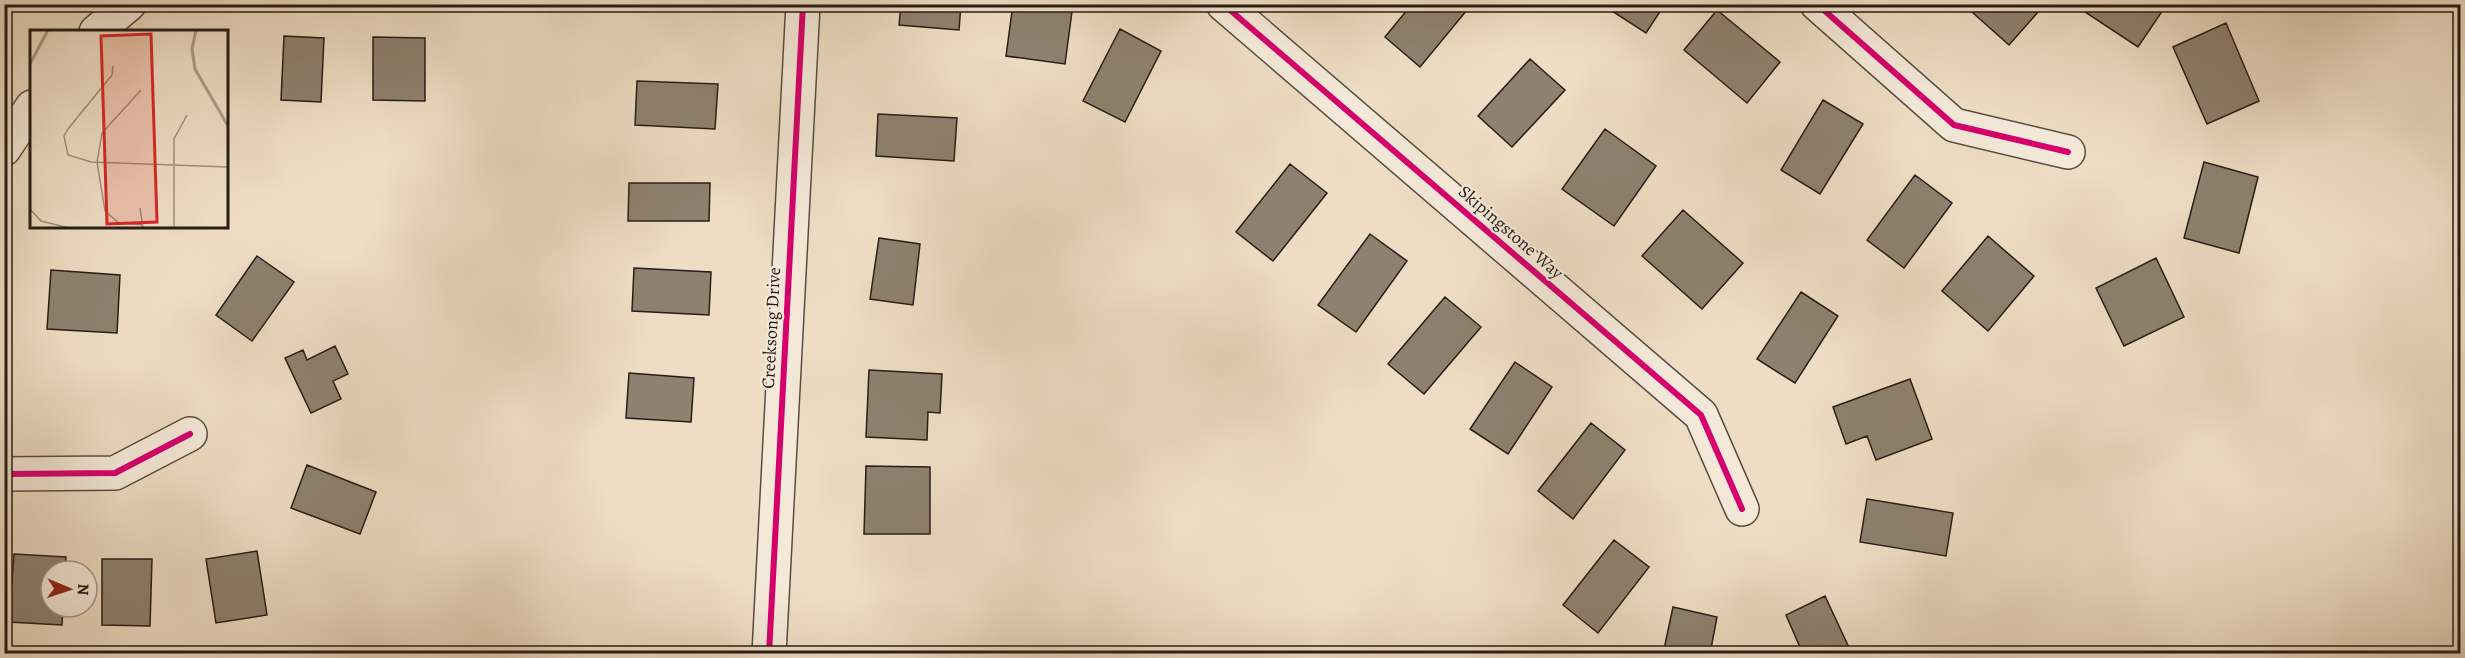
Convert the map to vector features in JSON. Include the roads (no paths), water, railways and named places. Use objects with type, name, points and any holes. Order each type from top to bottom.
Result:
[{"type":"street","points":[[98,30],[129,4]]},
{"type":"street","name":"Creeksong Drive","points":[[769,654],[803,4]]},
{"type":"street","name":"Skipingstone Way","points":[[1223,4],[1701,415],[1742,509]]},
{"type":"street","points":[[1816,4],[1954,125],[2067,152]]},
{"type":"street","points":[[4,149],[30,110]]},
{"type":"street","points":[[4,474],[115,473],[190,434]]}]
